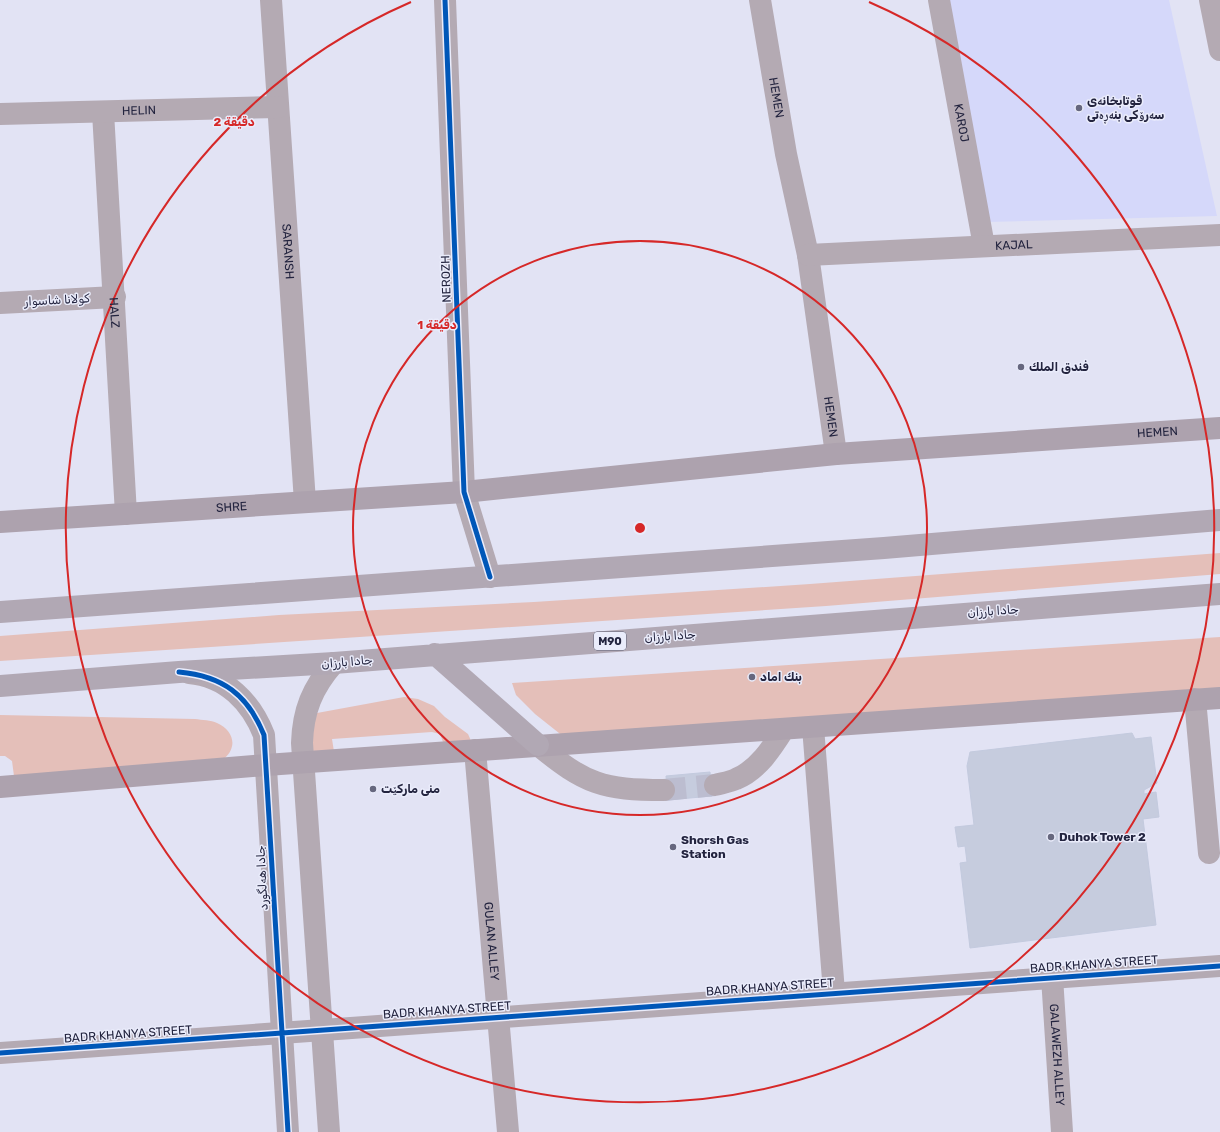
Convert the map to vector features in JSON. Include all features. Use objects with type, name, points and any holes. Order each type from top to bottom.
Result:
[{"type":"highway","points":[[0,612],[892,548],[1220,520]]},
{"type":"highway","name":"جادا بارزان","points":[[0,686],[179,672],[334,663],[1220,594]]},
{"type":"highway","points":[[435,654],[538,745]]},
{"type":"main road","name":"HEMEN","points":[[836,454],[1220,428]]},
{"type":"main road","name":"SHRE","points":[[0,522],[464,492],[836,454]]},
{"type":"main road","points":[[0,787],[266,765],[538,745],[784,730],[1220,698]]},
{"type":"street","name":"SARANSH","points":[[271,0],[305,502]]},
{"type":"street","name":"NEROZH","points":[[445,0],[464,492],[490,577]]},
{"type":"street","name":"HEMEN","points":[[760,0],[786,154],[808,256],[836,454]]},
{"type":"street","name":"KAROJ","points":[[939,0],[984,246]]},
{"type":"street","points":[[1210,0],[1220,50]]},
{"type":"street","name":"HELIN","points":[[0,114],[278,107]]},
{"type":"street","name":"HALZ","points":[[103,112],[115,297],[126,514]]},
{"type":"street","name":"KAJAL","points":[[808,256],[1220,235]]},
{"type":"street","name":"كولانا شاسوار","points":[[0,303],[115,297]]},
{"type":"street","points":[[329,1132],[302,726],[306,708],[312,692],[322,676],[334,663]]},
{"type":"street","name":"جادا هەلگورد","points":[[179,672],[196,673],[212,678],[227,686],[240,696],[254,714],[264,735],[288,1132]]},
{"type":"street","points":[[1195,699],[1209,853]]},
{"type":"street","points":[[813,728],[834,992]]},
{"type":"street","points":[[715,785],[737,779],[754,768],[771,750],[784,730]]},
{"type":"street","points":[[538,745],[564,768],[593,783],[626,790],[664,790]]},
{"type":"street","name":"GULAN ALLEY","points":[[475,750],[508,1132]]},
{"type":"street","name":"BADR KHANYA STREET","points":[[0,1053],[834,992],[1220,966]]},
{"type":"street","name":"GALAWEZH ALLEY","points":[[1052,977],[1062,1132]]},
{"type":"shaded area","name":"قوتابخانەی سەرۆکی بنەڕەتی","points":[[946,0],[1169,0],[1217,216],[986,222]]},
{"type":"shaded area","points":[[1220,553],[1220,574],[826,606],[0,661],[0,636],[279,615],[534,602],[810,584]]},
{"type":"shaded area","points":[[1220,637],[1220,691],[564,737],[535,714],[516,695],[512,683]]},
{"type":"shaded area","points":[[404,697],[418,699],[434,706],[445,717],[468,734],[472,743],[443,742],[440,734],[432,732],[332,739],[335,758],[315,759],[308,742],[317,713]]},
{"type":"shaded area","points":[[0,715],[206,720],[217,723],[227,730],[232,739],[232,743],[229,753],[225,758],[14,776],[12,761],[5,756],[0,756]]},
{"type":"building","name":"Duhok Tower 2","points":[[1132,733],[1135,739],[1151,737],[1157,783],[1144,790],[1144,794],[1156,792],[1159,817],[1143,819],[1156,925],[970,948],[960,863],[967,862],[965,846],[958,847],[955,827],[974,825],[967,766],[970,752]]},
{"type":"building","points":[[710,772],[712,796],[668,800],[666,776]]},
{"type":"tunnel","points":[[664,790],[715,785]]},
{"type":"cycle path","points":[[445,0],[464,492],[490,577]]},
{"type":"cycle path","points":[[179,672],[209,678],[232,690],[250,709],[258,721],[264,735],[288,1132]]},
{"type":"cycle path","points":[[0,1053],[1220,966]]},
{"type":"place","name":"قوتابخانەی سەرۆکی بنەڕەتی","points":[[1079,108]]},
{"type":"place","name":"فندق الملك","points":[[1021,367]]},
{"type":"place","name":"بنك اماد","points":[[752,677]]},
{"type":"place","name":"منی مارکێت","points":[[373,789]]},
{"type":"place","name":"Duhok Tower 2","points":[[1051,837]]},
{"type":"place","name":"Shorsh Gas Station","points":[[673,847]]}]
